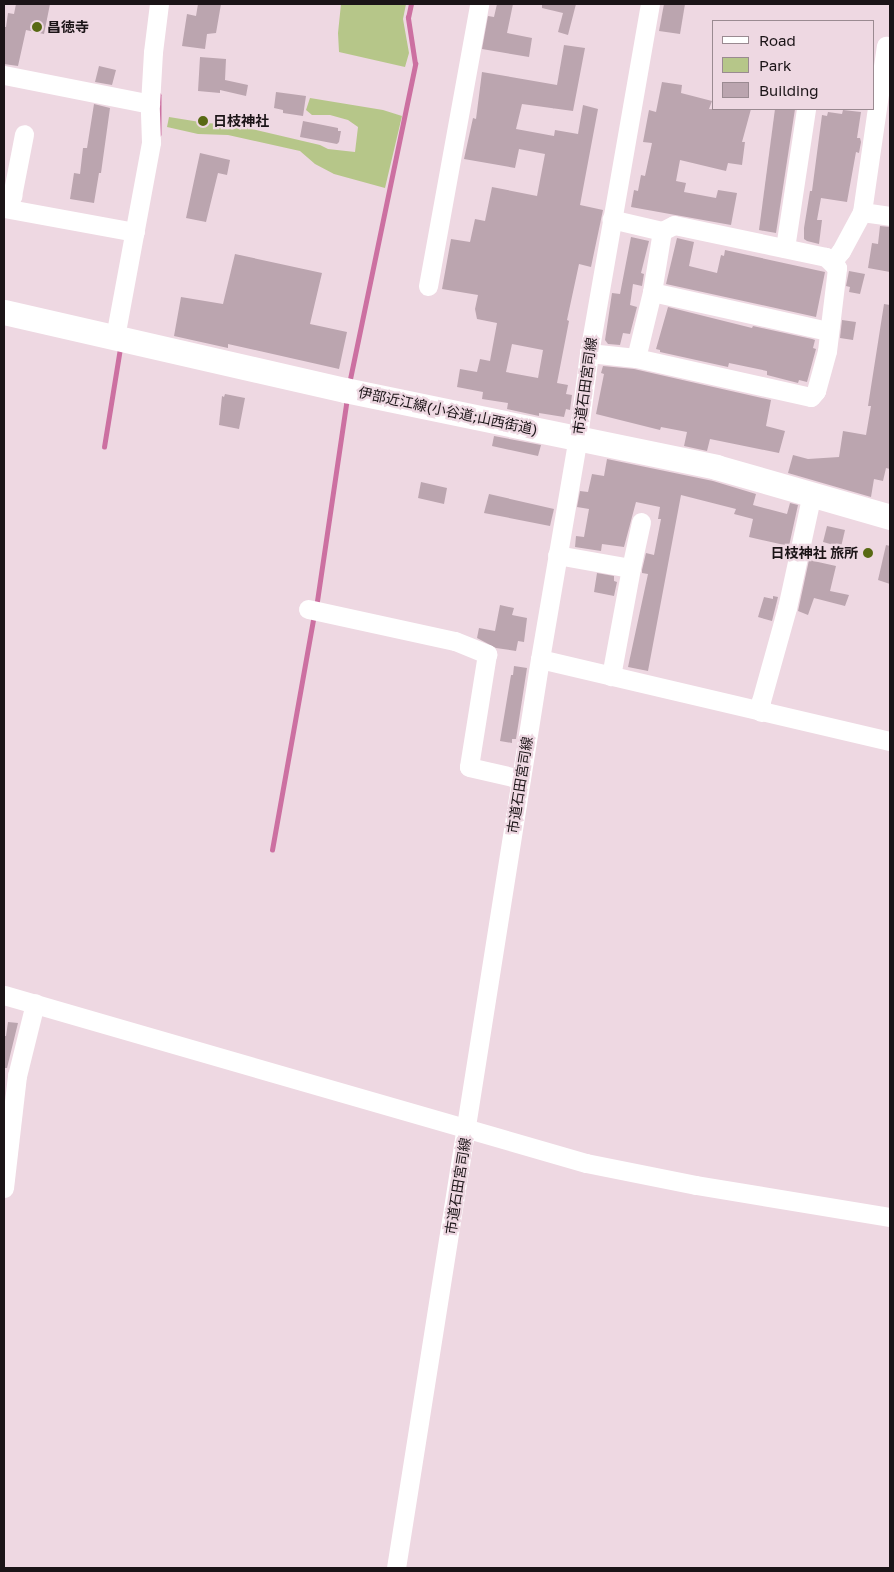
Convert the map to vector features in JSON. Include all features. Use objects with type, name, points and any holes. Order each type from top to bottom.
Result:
[{"type":"main road","name":"伊部近江線(小谷道;山西街道)","points":[[4,312],[345,390],[716,467],[890,514]]},
{"type":"street","points":[[115,337],[151,142],[150,104],[153,52],[159,4]]},
{"type":"street","points":[[428,286],[479,4]]},
{"type":"street","name":"市道石田宮司線","points":[[396,1568],[540,659],[578,437],[589,353],[650,4]]},
{"type":"street","points":[[832,262],[841,251],[862,212],[887,76],[886,46]]},
{"type":"street","points":[[4,75],[150,104]]},
{"type":"street","points":[[785,248],[806,110]]},
{"type":"street","points":[[4,199],[12,196],[24,134]]},
{"type":"street","points":[[4,208],[135,232]]},
{"type":"street","points":[[862,212],[890,216]]},
{"type":"street","points":[[589,353],[636,358],[811,397],[816,391],[827,351],[837,268],[826,257],[674,224],[662,231],[611,219]]},
{"type":"street","points":[[636,358],[652,292],[662,231]]},
{"type":"street","points":[[652,292],[828,331]]},
{"type":"street","points":[[761,712],[761,701],[787,608],[812,493]]},
{"type":"street","points":[[611,676],[630,568],[641,522]]},
{"type":"street","points":[[557,555],[630,568]]},
{"type":"street","points":[[308,609],[455,641],[486,654],[469,767],[521,778]]},
{"type":"street","points":[[540,659],[890,741]]},
{"type":"street","points":[[4,995],[586,1163],[696,1185],[890,1217]]},
{"type":"street","points":[[4,1188],[10,1077],[35,1004]]},
{"type":"green space","points":[[341,4],[406,4],[403,19],[409,53],[405,67],[339,52],[338,33]]},
{"type":"green space","points":[[310,98],[383,110],[402,116],[385,188],[334,174],[315,164],[300,151],[228,135],[198,134],[167,127],[169,117],[206,123],[235,125],[320,145],[328,149],[355,152],[358,127],[348,120],[330,115],[312,115],[306,110]]},
{"type":"building","points":[[16,4],[50,4],[44,34],[26,30],[18,66],[4,64],[4,27],[6,27],[8,13],[14,14]]},
{"type":"building","points":[[198,4],[221,4],[216,33],[207,34],[205,49],[182,46],[187,14],[196,16]]},
{"type":"building","points":[[497,4],[513,4],[507,33],[532,38],[529,57],[482,49],[488,16],[494,17]]},
{"type":"building","points":[[542,4],[576,4],[568,35],[558,32],[563,13],[542,8]]},
{"type":"building","points":[[664,4],[685,4],[680,34],[659,31]]},
{"type":"building","points":[[564,45],[585,48],[573,111],[522,104],[516,129],[554,136],[555,130],[578,134],[583,105],[598,109],[580,205],[603,210],[591,267],[579,264],[567,320],[569,321],[557,383],[568,385],[566,394],[572,395],[570,410],[566,409],[564,417],[539,413],[539,416],[507,409],[508,403],[482,399],[483,392],[457,387],[460,369],[477,372],[480,359],[490,361],[497,323],[477,319],[475,309],[478,295],[442,289],[451,239],[470,242],[475,219],[485,221],[492,187],[537,196],[545,154],[519,149],[515,168],[464,159],[473,118],[476,119],[482,72],[557,85]],"holes":[[[512,344],[543,350],[538,378],[506,372]]]},
{"type":"building","points":[[200,57],[226,59],[225,80],[248,85],[246,96],[220,90],[220,93],[198,91]]},
{"type":"building","points":[[99,66],[116,70],[112,85],[95,82]]},
{"type":"building","points":[[662,82],[682,85],[681,93],[712,101],[709,109],[712,110],[751,110],[742,142],[745,142],[742,165],[728,163],[726,171],[680,160],[676,181],[686,183],[684,192],[716,198],[718,190],[737,193],[731,225],[631,207],[634,190],[638,191],[641,175],[645,176],[652,143],[643,142],[649,110],[656,112]]},
{"type":"building","points":[[276,92],[306,96],[303,116],[283,113],[283,110],[274,108]]},
{"type":"building","points":[[94,104],[110,108],[101,173],[99,173],[94,203],[70,199],[74,173],[80,174],[83,148],[87,148]]},
{"type":"building","points":[[775,110],[795,110],[776,233],[759,230]]},
{"type":"building","points":[[843,110],[861,112],[857,138],[860,138],[861,142],[859,153],[856,152],[847,202],[821,198],[817,220],[822,220],[819,244],[804,239],[804,228],[810,191],[812,191],[822,115],[827,116],[828,112],[842,114]]},
{"type":"building","points":[[303,121],[338,128],[338,131],[341,131],[339,142],[337,144],[300,137]]},
{"type":"building","points":[[200,153],[230,160],[227,175],[218,173],[206,222],[186,218]]},
{"type":"building","points":[[880,226],[890,227],[890,272],[868,268],[872,243],[878,244]]},
{"type":"building","points":[[631,237],[649,241],[641,273],[644,274],[642,286],[633,284],[630,305],[637,307],[630,334],[623,333],[620,345],[608,344],[605,340],[612,293],[620,294]]},
{"type":"building","points":[[677,238],[694,242],[689,266],[717,273],[721,255],[724,256],[725,250],[825,272],[816,317],[666,284]]},
{"type":"building","points":[[235,254],[322,273],[310,324],[347,332],[339,369],[228,344],[228,348],[174,336],[181,297],[223,304]]},
{"type":"building","points":[[849,271],[865,274],[860,294],[849,292],[850,287],[846,286]]},
{"type":"building","points":[[884,304],[890,305],[890,469],[886,468],[883,481],[874,479],[871,497],[788,473],[793,455],[808,459],[839,457],[843,431],[866,435],[871,406],[868,406]]},
{"type":"building","points":[[668,307],[752,328],[753,326],[815,340],[813,348],[816,349],[807,382],[799,380],[798,383],[767,375],[767,371],[729,363],[728,367],[660,352],[660,350],[656,349]]},
{"type":"building","points":[[842,320],[856,322],[853,340],[840,338]]},
{"type":"building","points":[[603,366],[634,369],[771,400],[766,426],[785,431],[779,453],[710,439],[707,451],[684,446],[687,432],[661,427],[660,430],[596,414],[604,374],[601,373]]},
{"type":"building","points":[[225,394],[245,398],[239,429],[219,425],[222,396],[224,397]]},
{"type":"building","points":[[494,436],[541,445],[538,456],[492,446]]},
{"type":"building","points":[[607,459],[713,481],[756,494],[753,505],[787,514],[790,503],[798,505],[789,546],[749,537],[753,519],[734,514],[736,509],[681,495],[648,671],[628,667],[648,574],[642,573],[642,570],[646,553],[654,555],[661,519],[658,519],[660,507],[636,502],[624,547],[602,544],[601,551],[575,547],[576,536],[584,537],[589,509],[577,507],[580,491],[588,492],[592,474],[604,476]]},
{"type":"building","points":[[421,482],[447,488],[444,504],[418,498]]},
{"type":"building","points":[[489,494],[554,509],[550,526],[484,513]]},
{"type":"building","points":[[827,526],[845,530],[841,547],[823,542]]},
{"type":"building","points":[[886,545],[890,546],[890,584],[878,580]]},
{"type":"building","points":[[809,560],[836,566],[830,591],[849,595],[845,606],[814,598],[808,615],[798,611]]},
{"type":"building","points":[[597,573],[614,576],[614,581],[617,582],[614,596],[594,592]]},
{"type":"building","points":[[773,596],[778,597],[772,621],[758,617],[764,597],[773,599]]},
{"type":"building","points":[[500,605],[514,608],[512,615],[527,618],[524,642],[518,641],[516,651],[496,648],[477,638],[479,628],[495,631]]},
{"type":"building","points":[[514,666],[527,668],[516,739],[512,739],[512,743],[500,741]]},
{"type":"building","points":[[8,1022],[18,1023],[7,1068],[4,1068],[4,1036],[6,1036]]},
{"type":"waterway","points":[[349,384],[415,64],[408,18],[411,4]]},
{"type":"waterway","points":[[159,95],[159,134]]},
{"type":"waterway","points":[[104,447],[120,348]]},
{"type":"waterway","points":[[317,601],[347,397]]},
{"type":"waterway","points":[[272,850],[313,619]]},
{"type":"place","name":"昌徳寺","points":[[37,27]]},
{"type":"place","name":"日枝神社","points":[[203,121]]},
{"type":"place","name":"日枝神社 旅所","points":[[868,553]]}]
